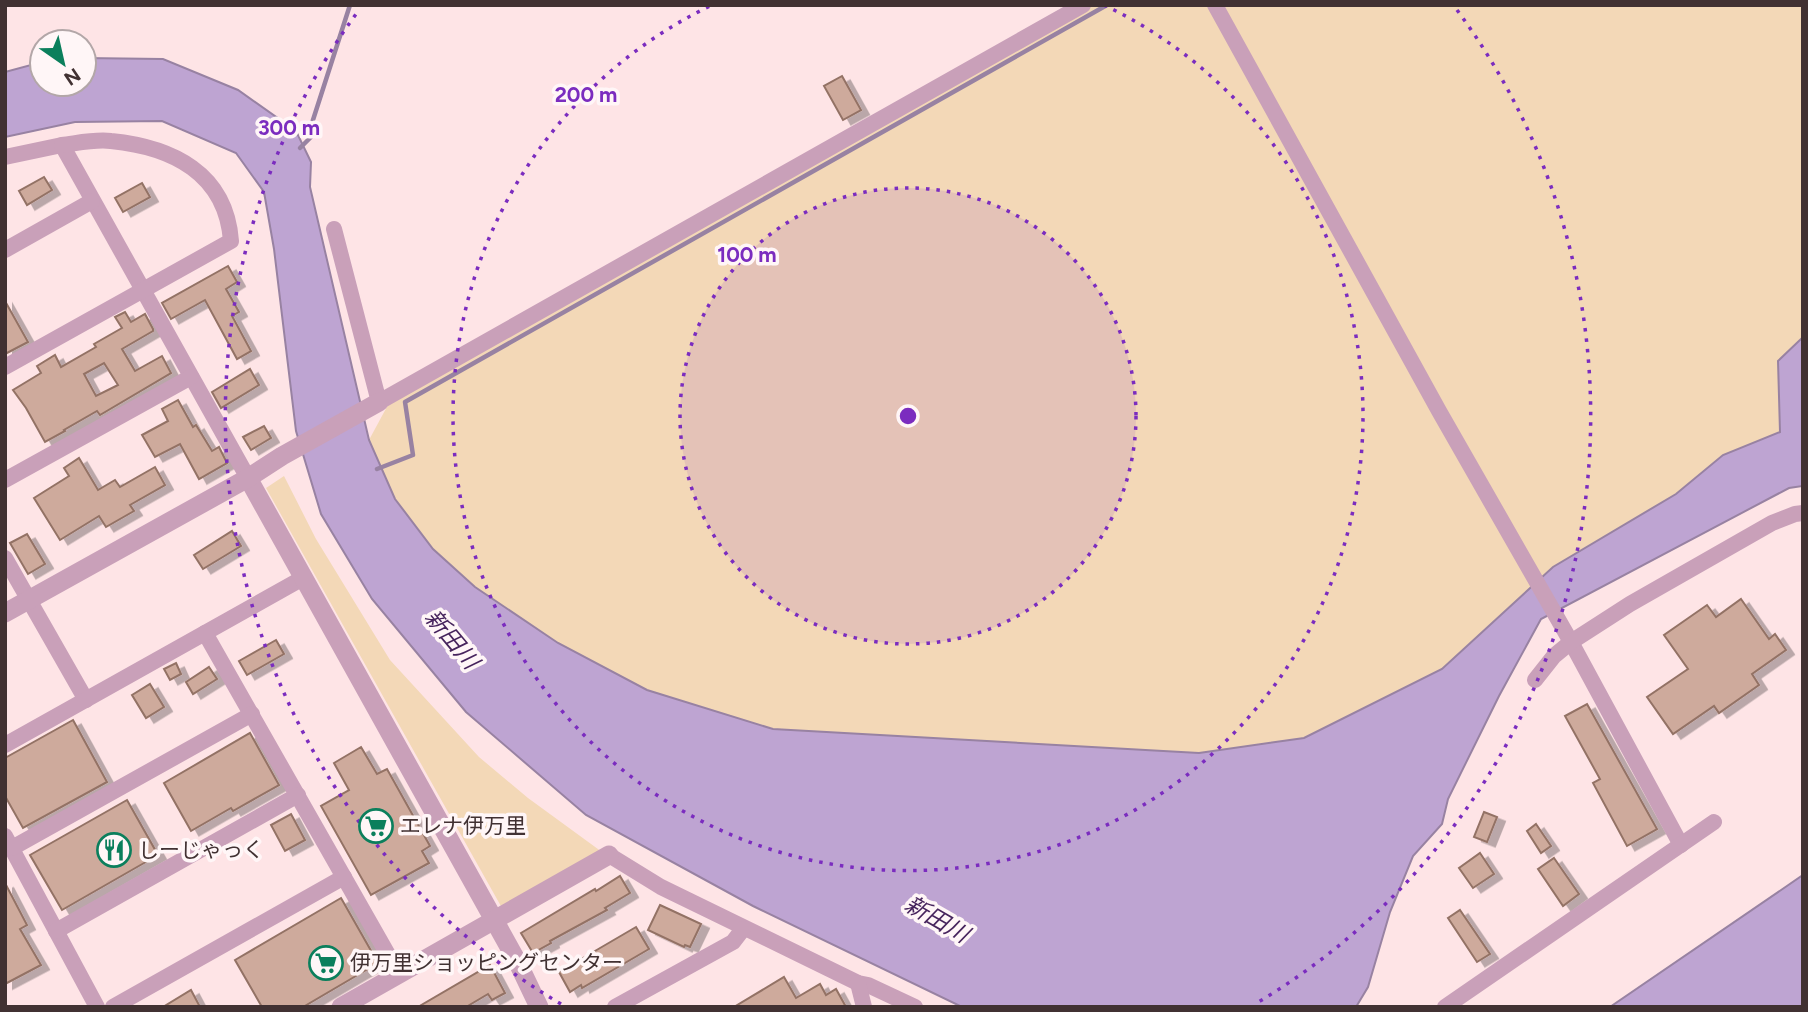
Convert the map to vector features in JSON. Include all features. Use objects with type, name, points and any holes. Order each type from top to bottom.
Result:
[{"type":"street","points":[[5,613],[1083,5]]},
{"type":"street","points":[[1215,5],[1567,635],[1681,845]]},
{"type":"street","points":[[5,157],[62,145],[108,141],[154,148],[188,163],[212,185],[230,222],[231,241],[5,367]]},
{"type":"street","points":[[62,145],[540,1007]]},
{"type":"street","points":[[5,250],[92,201]]},
{"type":"street","points":[[334,229],[379,402]]},
{"type":"street","points":[[5,480],[191,377]]},
{"type":"street","points":[[1535,680],[1555,656],[1567,635],[1630,604],[1772,523],[1803,513]]},
{"type":"street","points":[[5,558],[86,700]]},
{"type":"street","points":[[5,745],[303,578]]},
{"type":"street","points":[[205,633],[399,974]]},
{"type":"street","points":[[97,1007],[8,842],[252,715]]},
{"type":"street","points":[[56,931],[298,795]]},
{"type":"street","points":[[1446,1007],[1714,822]]},
{"type":"street","points":[[341,1007],[609,855],[660,887],[743,929],[915,1007]]},
{"type":"street","points":[[113,1007],[344,877]]},
{"type":"street","points":[[615,1007],[733,942],[743,929]]},
{"type":"street","points":[[858,983],[864,1007]]},
{"type":"shaded area","points":[[1086,5],[1803,5],[1803,337],[1778,361],[1780,432],[1723,455],[1676,494],[1553,567],[1442,669],[1304,738],[1199,753],[773,729],[647,690],[558,643],[475,587],[433,549],[395,499],[369,440],[389,403]]},
{"type":"shaded area","points":[[284,476],[316,539],[390,660],[479,757],[528,798],[602,852],[502,908],[266,488]]},
{"type":"water","name":"新田川","points":[[98,58],[163,59],[238,90],[296,131],[311,162],[310,187],[369,440],[395,499],[433,549],[475,587],[558,643],[647,690],[773,729],[1199,753],[1304,738],[1442,669],[1553,567],[1676,494],[1723,455],[1780,432],[1778,361],[1803,337],[1803,486],[1789,488],[1541,619],[1448,799],[1442,824],[1413,856],[1390,912],[1368,987],[1356,1007],[962,1007],[753,906],[586,815],[466,712],[372,599],[321,514],[296,431],[274,249],[264,192],[236,153],[162,121],[75,122],[5,137],[5,72],[28,66],[28,98],[98,98]]},
{"type":"water","points":[[1803,875],[1803,1007],[1610,1007]]},
{"type":"building","points":[[842,76],[861,110],[843,120],[824,86]]},
{"type":"building","points":[[44,177],[52,190],[27,205],[19,191]]},
{"type":"building","points":[[142,183],[150,197],[123,212],[115,198]]},
{"type":"building","points":[[228,266],[237,282],[226,289],[239,312],[232,316],[251,351],[237,359],[205,300],[171,319],[162,303]]},
{"type":"building","points":[[5,301],[28,342],[5,354]]},
{"type":"building","points":[[125,312],[131,322],[145,314],[153,329],[122,349],[135,371],[162,356],[171,373],[100,415],[97,411],[45,442],[13,390],[41,373],[37,366],[55,355],[61,367],[96,347],[94,344],[122,328],[115,317]],"holes":[[[104,363],[118,385],[96,396],[84,374]]]},
{"type":"building","points":[[250,369],[259,385],[221,408],[212,392]]},
{"type":"building","points":[[178,400],[193,427],[196,425],[212,451],[219,447],[227,463],[199,479],[180,444],[155,457],[142,435],[168,421],[162,409]]},
{"type":"building","points":[[264,426],[271,438],[251,450],[243,437]]},
{"type":"building","points":[[79,458],[98,490],[115,480],[120,487],[155,467],[165,485],[130,505],[134,511],[106,527],[99,516],[60,540],[34,498],[69,476],[64,468]]},
{"type":"building","points":[[232,531],[241,546],[203,569],[194,555]]},
{"type":"building","points":[[27,534],[45,564],[28,574],[10,543]]},
{"type":"building","points":[[1741,599],[1769,639],[1775,634],[1786,650],[1752,674],[1759,685],[1719,713],[1714,706],[1673,734],[1647,697],[1688,669],[1664,635],[1707,605],[1716,617]]},
{"type":"building","points":[[276,640],[284,654],[247,675],[239,661]]},
{"type":"building","points":[[176,663],[181,674],[170,680],[164,669]]},
{"type":"building","points":[[209,667],[217,679],[193,694],[186,682]]},
{"type":"building","points":[[150,684],[164,707],[146,718],[132,695]]},
{"type":"building","points":[[1587,704],[1657,829],[1627,846],[1593,783],[1600,779],[1565,716]]},
{"type":"building","points":[[73,720],[107,782],[23,828],[5,796],[5,758]]},
{"type":"building","points":[[250,733],[279,785],[191,831],[164,783]]},
{"type":"building","points":[[361,747],[377,774],[387,769],[430,846],[422,851],[429,863],[371,895],[321,806],[349,790],[334,763]]},
{"type":"building","points":[[127,800],[158,855],[62,910],[30,855]]},
{"type":"building","points":[[1484,812],[1497,817],[1487,842],[1474,837]]},
{"type":"building","points":[[291,814],[305,840],[285,851],[271,825]]},
{"type":"building","points":[[1536,824],[1551,846],[1541,853],[1527,831]]},
{"type":"building","points":[[1480,853],[1494,874],[1473,888],[1459,868]]},
{"type":"building","points":[[1554,858],[1579,894],[1563,906],[1538,869]]},
{"type":"building","points":[[620,876],[630,893],[605,908],[607,910],[533,953],[521,933]]},
{"type":"building","points":[[5,883],[27,925],[20,929],[41,965],[5,984]]},
{"type":"building","points":[[341,898],[378,963],[303,1007],[262,1007],[235,960]]},
{"type":"building","points":[[660,905],[701,924],[690,947],[684,947],[648,930]]},
{"type":"building","points":[[1460,910],[1490,954],[1477,962],[1448,918]]},
{"type":"building","points":[[636,927],[649,949],[582,988],[581,985],[570,992],[559,972]]},
{"type":"building","points":[[490,965],[505,993],[492,1000],[488,994],[466,1007],[418,1007]]},
{"type":"building","points":[[784,977],[796,998],[820,984],[826,995],[836,989],[846,1007],[734,1007]]},
{"type":"building","points":[[191,990],[200,1007],[163,1007]]},
{"type":"waterway","points":[[300,148],[311,137],[312,123],[350,5]]},
{"type":"waterway","points":[[377,469],[413,455],[405,402],[1107,5]]},
{"type":"place","name":"エレナ伊万里","points":[[376,826]]},
{"type":"place","name":"しーじゃっく","points":[[114,850]]},
{"type":"place","name":"伊万里ショッピングセンター","points":[[326,963]]}]
